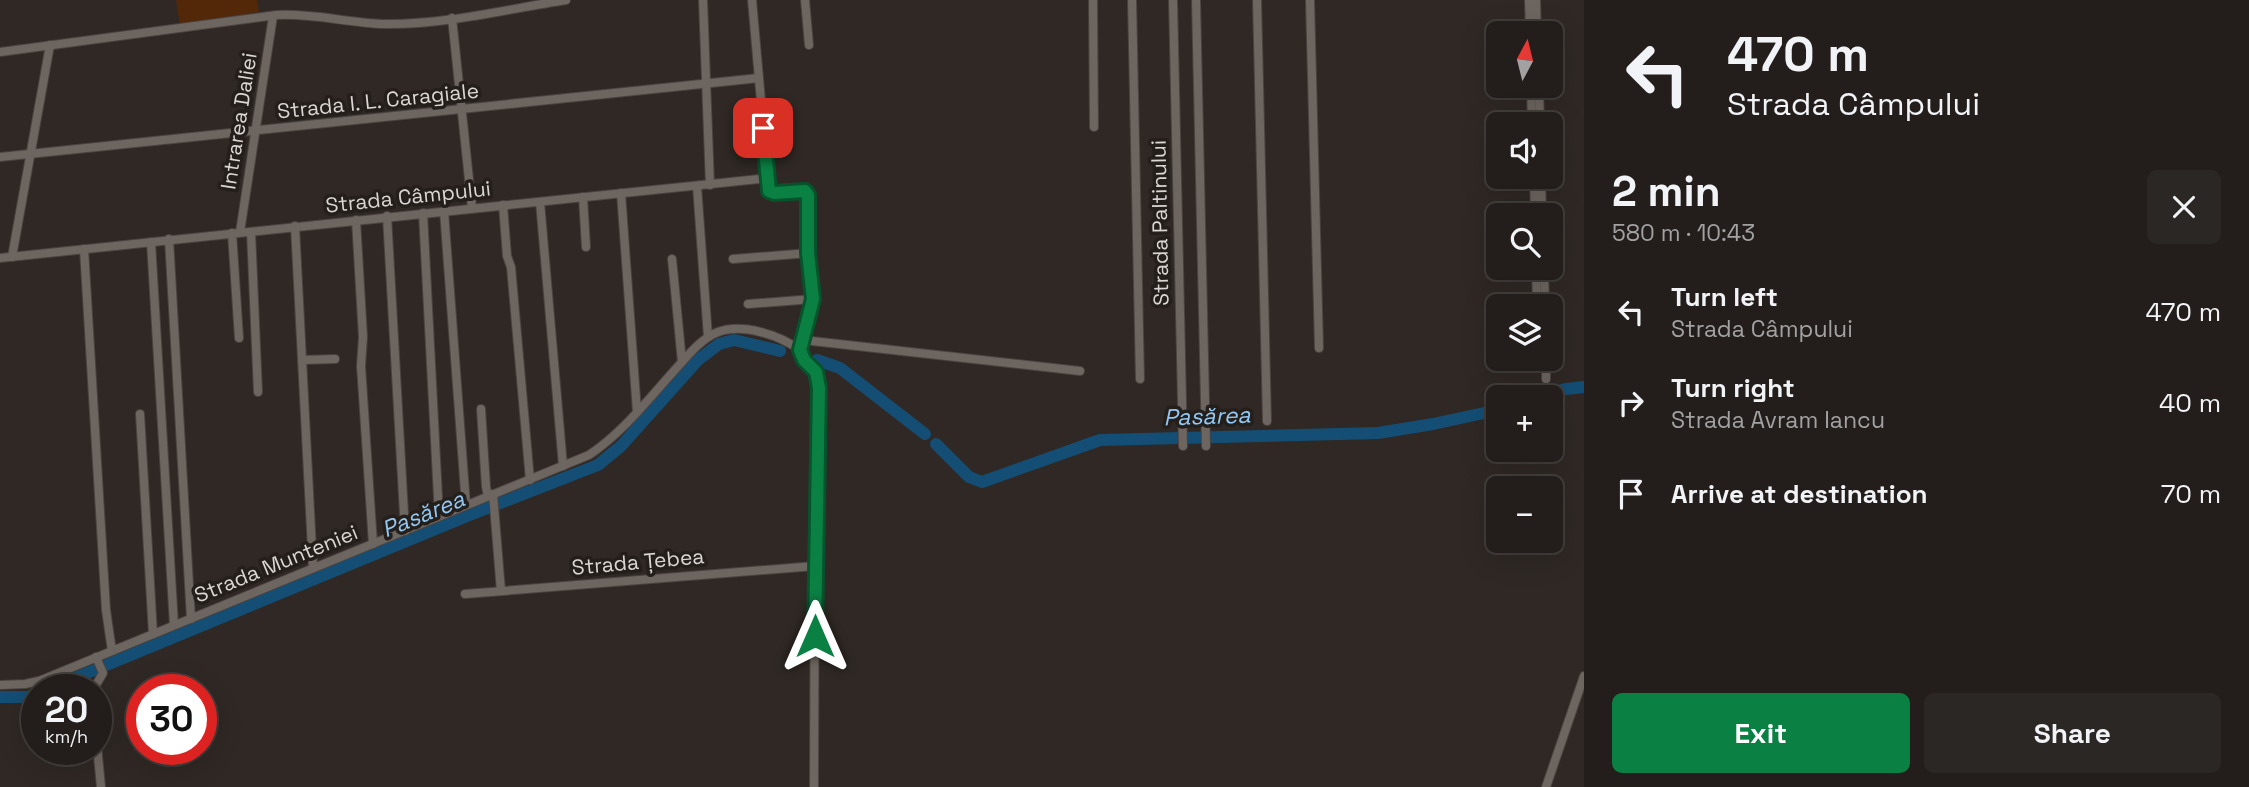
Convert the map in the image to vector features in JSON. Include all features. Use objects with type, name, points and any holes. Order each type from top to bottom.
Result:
[{"type":"street","points":[[0,52],[273,16],[298,14],[387,24],[452,18],[566,0]]},
{"type":"street","points":[[703,0],[710,184]]},
{"type":"street","points":[[752,0],[771,193],[807,192],[808,253],[813,299],[800,350]]},
{"type":"street","points":[[805,0],[809,45]]},
{"type":"street","points":[[1093,0],[1094,127]]},
{"type":"street","points":[[1132,0],[1140,379]]},
{"type":"street","name":"Strada Paltinului","points":[[1173,0],[1183,446]]},
{"type":"street","points":[[1196,0],[1206,446]]},
{"type":"street","points":[[1257,0],[1268,421]]},
{"type":"street","points":[[1310,0],[1319,348]]},
{"type":"street","points":[[1529,0],[1530,21]]},
{"type":"street","points":[[1536,0],[1537,21]]},
{"type":"street","name":"Intrarea Daliei","points":[[239,338],[236,233],[256,131],[273,16]]},
{"type":"street","points":[[452,18],[472,208]]},
{"type":"street","points":[[12,257],[50,45]]},
{"type":"street","name":"Strada I. L. Caragiale","points":[[0,157],[759,78]]},
{"type":"street","name":"Strada Câmpului","points":[[0,258],[768,178]]},
{"type":"street","points":[[697,186],[708,337],[731,329],[781,339],[800,350],[804,360],[816,372],[819,388],[814,787]]},
{"type":"street","points":[[621,193],[637,412]]},
{"type":"street","points":[[583,197],[586,247]]},
{"type":"street","points":[[540,202],[563,466]]},
{"type":"street","points":[[503,205],[530,480]]},
{"type":"street","points":[[444,211],[466,505]]},
{"type":"street","points":[[423,213],[439,516]]},
{"type":"street","points":[[387,216],[405,531]]},
{"type":"street","points":[[356,220],[373,544]]},
{"type":"street","points":[[295,226],[313,568]]},
{"type":"street","points":[[251,232],[258,392]]},
{"type":"street","points":[[169,239],[191,618]]},
{"type":"street","points":[[151,242],[174,625]]},
{"type":"street","points":[[84,248],[106,611],[112,651]]},
{"type":"street","points":[[733,259],[808,253]]},
{"type":"street","points":[[672,259],[682,362]]},
{"type":"street","points":[[748,304],[813,299]]},
{"type":"street","name":"Strada Munteniei","points":[[0,685],[40,681],[97,659],[466,505],[492,500],[530,480],[589,456],[605,445],[708,337]]},
{"type":"street","points":[[803,340],[1080,371]]},
{"type":"street","points":[[302,360],[335,359]]},
{"type":"street","points":[[1546,371],[1546,379]]},
{"type":"street","points":[[481,409],[486,487],[492,500],[501,591]]},
{"type":"street","points":[[140,414],[153,634]]},
{"type":"street","points":[[138,444],[142,524],[147,528]]},
{"type":"street","name":"Strada Țebea","points":[[465,594],[815,566]]},
{"type":"street","points":[[97,659],[102,674]]},
{"type":"street","points":[[1546,787],[1584,676]]},
{"type":"street","points":[[99,765],[102,787]]},
{"type":"shaded area","points":[[176,0],[257,0],[259,12],[180,25]]},
{"type":"waterway","name":"Pasărea","points":[[85,674],[472,514],[598,465],[621,446],[698,360],[719,344],[734,340],[780,351]]},
{"type":"waterway","name":"Pasărea","points":[[817,360],[840,368],[925,434]]},
{"type":"waterway","name":"Pasărea","points":[[1563,390],[1584,387]]},
{"type":"waterway","name":"Pasărea","points":[[936,444],[969,477],[982,482],[1100,440],[1378,433],[1486,413]]},
{"type":"waterway","name":"Pasărea","points":[[0,697],[21,697]]},
{"type":"route","points":[[763,128],[769,191],[805,191],[808,195],[808,253],[813,299],[800,350],[804,360],[816,372],[819,388],[815,636]]}]
